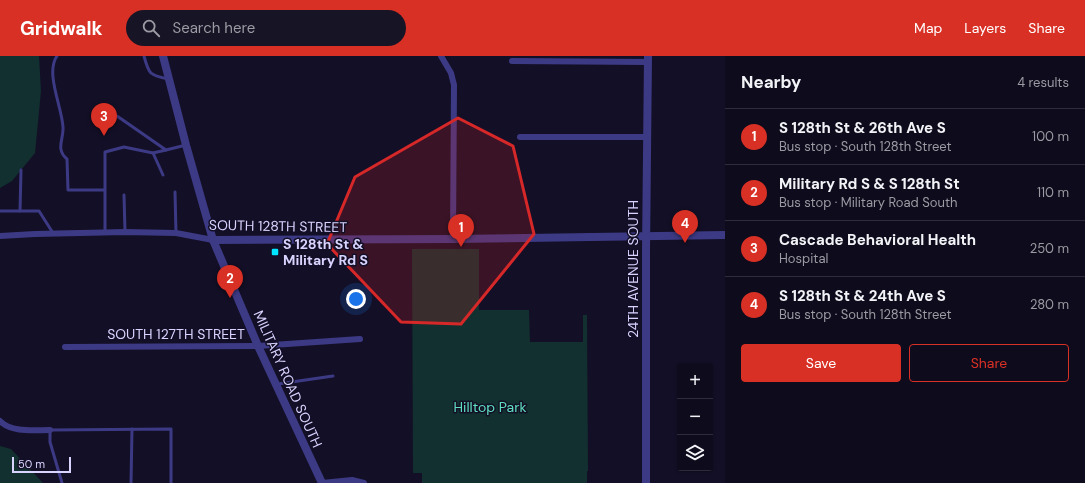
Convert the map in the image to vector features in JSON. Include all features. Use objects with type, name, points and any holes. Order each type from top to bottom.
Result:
[{"type":"street","name":"MILITARY ROAD SOUTH","points":[[163,56],[213,240],[258,346],[322,483]]},
{"type":"street","points":[[441,56],[451,73],[454,84],[453,239]]},
{"type":"street","points":[[512,61],[648,59]]},
{"type":"street","name":"24TH AVENUE SOUTH","points":[[646,483],[648,59]]},
{"type":"street","points":[[520,137],[647,137]]},
{"type":"street","name":"SOUTH 128TH STREET","points":[[0,236],[53,233],[125,232],[176,233],[213,240],[453,239],[725,235]]},
{"type":"street","name":"SOUTH 127TH STREET","points":[[65,347],[258,346],[360,339]]},
{"type":"street","points":[[0,421],[10,428],[24,430],[50,430]]},
{"type":"street","points":[[322,483],[352,480],[364,483]]},
{"type":"lane","points":[[57,56],[55,58],[53,83],[60,104],[63,128],[60,147],[62,155],[67,159],[68,190],[104,190]]},
{"type":"lane","points":[[144,56],[147,68],[154,76],[169,79]]},
{"type":"lane","points":[[117,116],[166,150]]},
{"type":"lane","points":[[105,232],[105,152],[124,147],[153,153],[186,145]]},
{"type":"lane","points":[[153,153],[163,175]]},
{"type":"lane","points":[[20,211],[21,170]]},
{"type":"lane","points":[[175,192],[176,233]]},
{"type":"lane","points":[[124,195],[125,232]]},
{"type":"lane","points":[[0,211],[39,211],[53,233]]},
{"type":"lane","points":[[276,384],[332,376]]},
{"type":"lane","points":[[131,483],[132,429]]},
{"type":"lane","points":[[62,483],[50,442],[50,430],[171,429],[171,483]]},
{"type":"highlighted area","points":[[458,118],[513,146],[534,234],[461,324],[401,322],[327,244],[355,177]]},
{"type":"green space","points":[[0,56],[39,56],[41,91],[35,153],[12,181],[0,188]]},
{"type":"green space","name":"Hilltop Park","points":[[412,249],[479,249],[479,310],[529,310],[530,342],[583,342],[583,315],[587,315],[587,483],[422,483],[422,473],[413,473]]},
{"type":"green space","points":[[0,446],[11,449],[43,483],[0,483]]},
{"type":"place","name":"Cascade Behavioral Health","points":[[104,136]]},
{"type":"place","name":"S 128th St & 24th Ave S","points":[[685,243]]},
{"type":"place","name":"S 128th St & 26th Ave S","points":[[461,247]]},
{"type":"place","name":"S 128th St & Military Rd S","points":[[275,252]]},
{"type":"place","name":"Military Rd S & S 128th St","points":[[230,298]]}]
